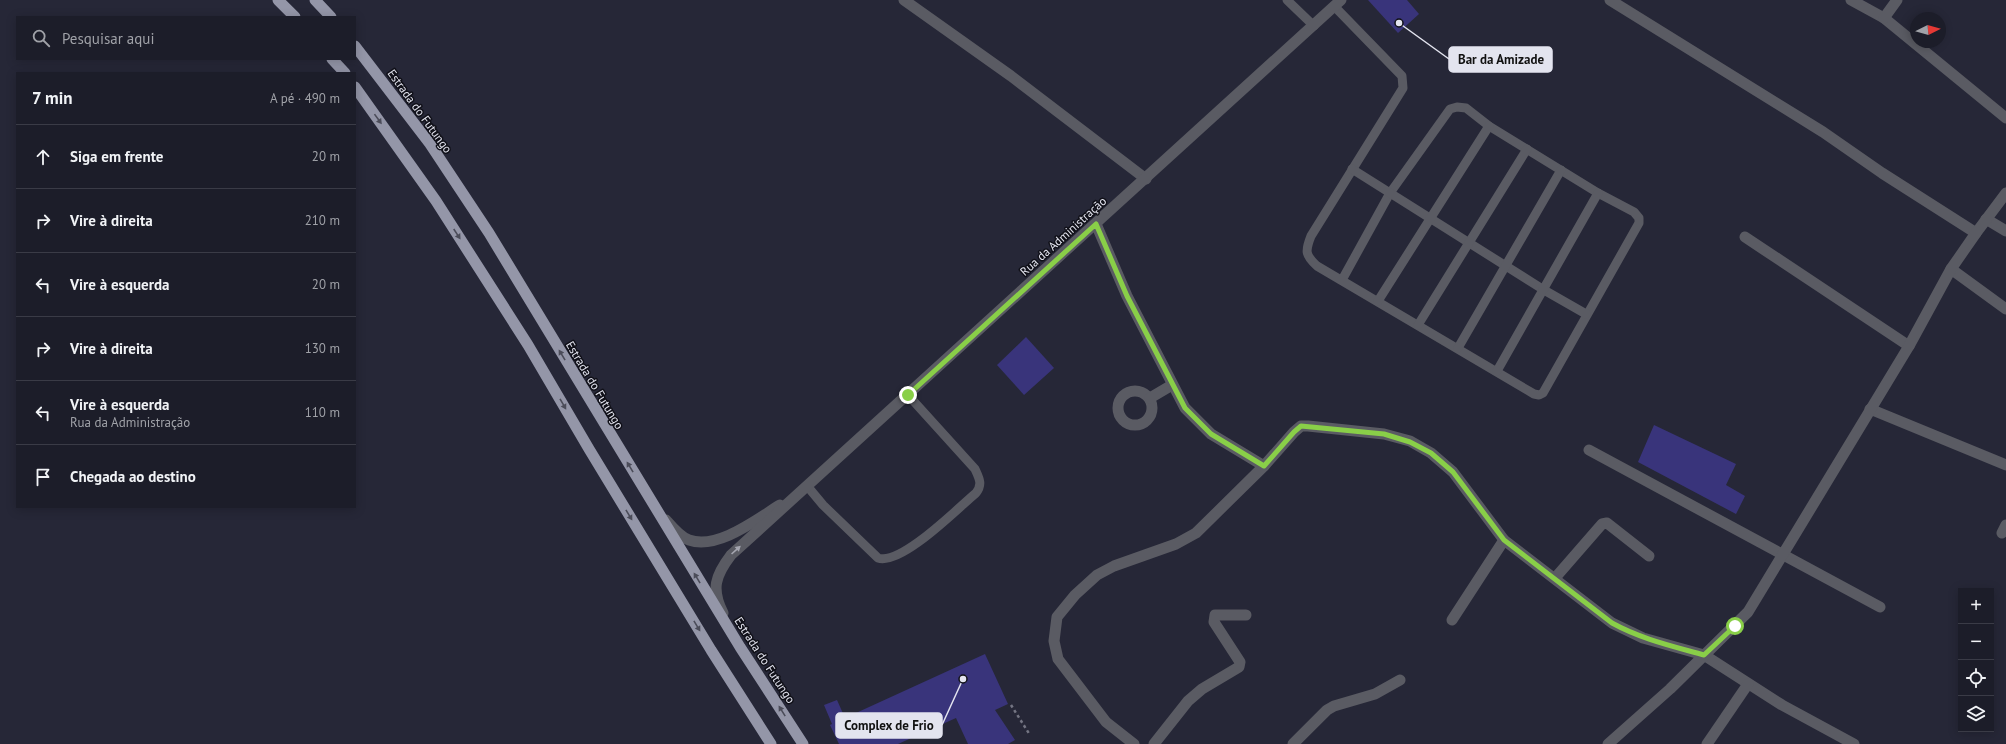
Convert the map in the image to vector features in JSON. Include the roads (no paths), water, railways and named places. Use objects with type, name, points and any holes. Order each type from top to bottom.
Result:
[{"type":"highway","points":[[278,0],[294,16]]},
{"type":"highway","points":[[315,0],[330,16]]},
{"type":"highway","name":"Estrada do Futungo","points":[[356,47],[430,144],[484,227],[740,647],[803,744]]},
{"type":"highway","points":[[333,60],[344,72]]},
{"type":"highway","points":[[356,88],[436,201],[528,345],[706,643],[771,744]]},
{"type":"street","points":[[904,0],[1011,76],[1146,179]]},
{"type":"street","points":[[1610,0],[1823,132],[1882,173],[1976,233]]},
{"type":"street","points":[[1851,0],[1884,18],[2006,118]]},
{"type":"street","points":[[1884,18],[1897,0]]},
{"type":"street","name":"Rua da Administração","points":[[805,489],[1314,26],[1337,3]]},
{"type":"street","points":[[1608,744],[1670,689],[1748,612],[1909,346],[1951,269],[2006,193]]},
{"type":"street","points":[[1986,219],[2006,231]]},
{"type":"street","points":[[1096,224],[1127,296],[1185,408],[1211,434],[1264,466]]},
{"type":"street","points":[[1745,237],[1909,346]]},
{"type":"street","points":[[1951,269],[2006,309]]},
{"type":"street","points":[[1150,398],[1172,385]]},
{"type":"street","points":[[1870,409],[2006,465]]},
{"type":"street","points":[[1134,744],[1106,722],[1058,659],[1054,641],[1057,617],[1075,595],[1097,576],[1114,566],[1176,544],[1196,533],[1264,466],[1301,426],[1384,434],[1410,442],[1431,453],[1453,472],[1504,540],[1612,623],[1643,638],[1704,655],[1782,705],[1854,744]]},
{"type":"street","points":[[1589,450],[1880,607]]},
{"type":"street","points":[[654,507],[679,533],[689,540],[700,542],[733,533],[805,489]]},
{"type":"street","points":[[740,647],[718,603],[716,591],[717,578],[722,566],[731,555],[805,489]]},
{"type":"street","points":[[1554,578],[1602,524],[1607,523],[1649,556]]},
{"type":"street","points":[[1452,620],[1504,540]]},
{"type":"street","points":[[1154,744],[1188,701],[1202,689],[1239,667],[1240,662],[1214,622],[1214,618],[1215,615],[1246,614]]},
{"type":"street","points":[[1299,741],[1327,710],[1334,706],[1375,694],[1400,680]]},
{"type":"street","points":[[1707,744],[1748,684]]},
{"type":"lane","points":[[1287,0],[1314,26]]},
{"type":"lane","points":[[1337,3],[1402,76],[1404,82],[1403,88],[1311,236],[1306,248],[1309,258],[1317,266],[1534,394],[1539,395],[1543,393],[1586,314],[1639,223],[1639,218],[1634,212],[1598,193],[1489,126],[1466,108],[1457,107],[1450,109],[1390,193],[1342,280]]},
{"type":"lane","points":[[1378,301],[1489,126]]},
{"type":"lane","points":[[1418,325],[1527,149]]},
{"type":"lane","points":[[1352,169],[1544,290],[1586,314]]},
{"type":"lane","points":[[1458,348],[1562,170]]},
{"type":"lane","points":[[1497,371],[1598,193]]},
{"type":"lane","points":[[805,489],[878,558],[886,560],[901,554],[916,543],[976,493],[980,488],[980,480],[975,469],[908,395]]},
{"type":"place","name":"Bar da Amizade","points":[[1399,23]]},
{"type":"place","name":"Complex de Frio","points":[[963,679]]}]
